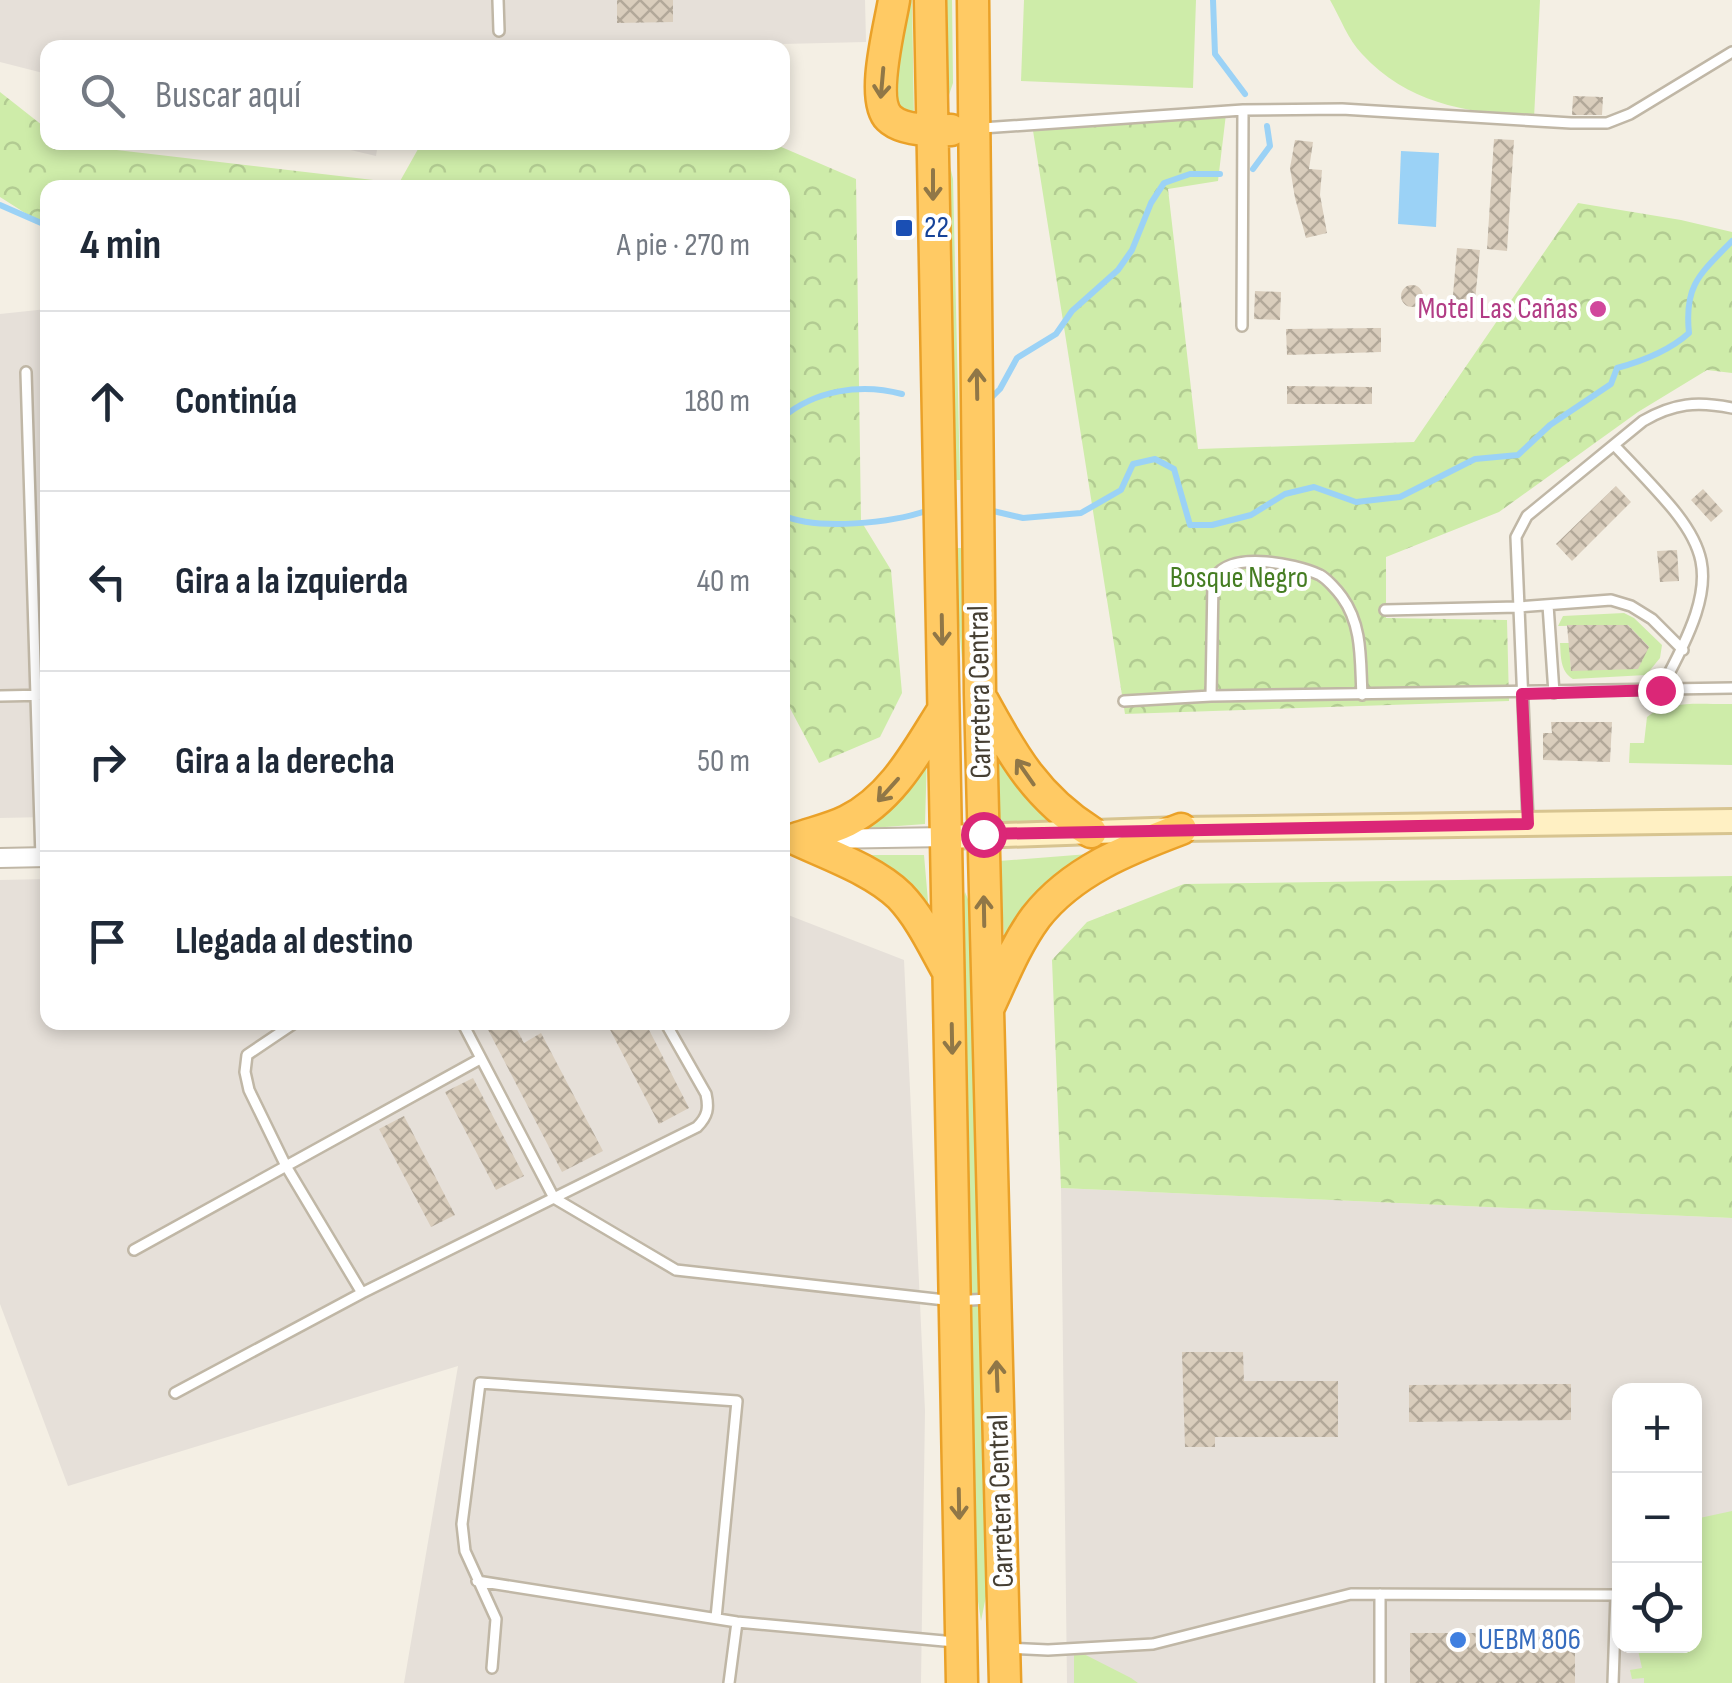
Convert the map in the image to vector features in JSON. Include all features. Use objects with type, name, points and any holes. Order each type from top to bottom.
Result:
[{"type":"highway","points":[[894,0],[885,52],[882,105],[886,116],[895,122],[934,131],[974,128]]},
{"type":"highway","name":"Carretera Central","points":[[930,0],[962,1683]]},
{"type":"highway","name":"Carretera Central","points":[[972,0],[986,1014],[1005,1683]]},
{"type":"highway","points":[[980,694],[1033,784],[1062,814],[1091,832]]},
{"type":"highway","points":[[790,839],[846,821],[878,802],[903,773],[944,710]]},
{"type":"highway","points":[[986,1014],[1010,960],[1037,916],[1074,880],[1126,850],[1181,829]]},
{"type":"highway","points":[[790,839],[865,873],[899,895],[924,928],[950,977]]},
{"type":"highway","points":[[962,1642],[1005,1648]]},
{"type":"street","points":[[790,839],[1732,821]]},
{"type":"street","points":[[0,858],[40,858]]},
{"type":"lane","points":[[498,0],[500,31]]},
{"type":"lane","points":[[974,128],[1243,110],[1342,109],[1607,123],[1630,114],[1732,52]]},
{"type":"lane","points":[[1242,326],[1243,110]]},
{"type":"lane","points":[[26,372],[40,655]]},
{"type":"lane","points":[[1528,824],[1516,537],[1520,528],[1527,516],[1643,421],[1664,409],[1688,402],[1732,408]]},
{"type":"lane","points":[[1614,445],[1680,514],[1702,554],[1706,577],[1701,608],[1660,690]]},
{"type":"lane","points":[[1212,696],[1216,573],[1225,565],[1242,561],[1291,567],[1322,576],[1341,595],[1357,624],[1362,695]]},
{"type":"lane","points":[[1385,610],[1610,600],[1631,606],[1652,619],[1683,650]]},
{"type":"lane","points":[[1548,605],[1554,692]]},
{"type":"lane","points":[[1124,701],[1212,696],[1732,688]]},
{"type":"lane","points":[[0,696],[40,695]]},
{"type":"lane","points":[[284,1030],[247,1055],[249,1090],[286,1166],[362,1293]]},
{"type":"lane","points":[[466,1030],[554,1198],[676,1270],[954,1301],[995,1298]]},
{"type":"lane","points":[[175,1393],[362,1293],[697,1127],[709,1106],[706,1094],[670,1030]]},
{"type":"lane","points":[[134,1250],[480,1059]]},
{"type":"lane","points":[[492,1668],[496,1619],[465,1551],[462,1524],[480,1383],[737,1401],[716,1618]]},
{"type":"lane","points":[[477,1581],[737,1622],[962,1642]]},
{"type":"lane","points":[[1005,1648],[1048,1650],[1152,1644],[1352,1594],[1616,1595],[1613,1683]]},
{"type":"lane","points":[[1380,1594],[1380,1683]]},
{"type":"lane","points":[[729,1683],[737,1622]]},
{"type":"shaded area","points":[[0,0],[865,0],[866,42],[40,40],[40,72],[0,62]]},
{"type":"shaded area","points":[[351,150],[377,150],[376,156]]},
{"type":"shaded area","points":[[40,310],[40,817],[0,818],[0,314]]},
{"type":"shaded area","points":[[40,879],[40,1030],[790,1030],[790,916],[904,960],[925,1411],[921,1683],[404,1683],[458,1366],[68,1486],[0,1304],[0,880]]},
{"type":"shaded area","name":"UEBM 806","points":[[1061,1188],[1732,1218],[1732,1683],[1067,1683]]},
{"type":"green space","points":[[906,0],[912,0],[914,118],[909,120],[891,96]]},
{"type":"green space","points":[[942,0],[952,0],[953,83],[949,95],[946,90]]},
{"type":"green space","points":[[1024,0],[1196,0],[1193,88],[1021,81]]},
{"type":"green space","points":[[1330,0],[1540,0],[1534,118],[1463,109],[1399,85],[1357,48]]},
{"type":"green space","points":[[0,92],[40,123],[40,150],[116,150],[373,180],[40,180],[40,223],[0,197]]},
{"type":"green space","name":"Bosque Negro","points":[[1226,114],[1218,181],[1168,189],[1198,449],[1414,442],[1578,203],[1732,232],[1732,373],[1707,370],[1638,412],[1499,512],[1386,557],[1386,618],[1507,620],[1509,701],[1125,714],[1031,118]]},
{"type":"green space","points":[[418,150],[788,150],[856,179],[861,521],[891,570],[902,693],[880,737],[819,763],[790,708],[790,180],[401,180]]},
{"type":"green space","points":[[950,166],[953,179],[960,480],[949,480]]},
{"type":"green space","points":[[952,548],[964,548],[966,703]]},
{"type":"green space","points":[[1624,613],[1662,645],[1660,658],[1646,675],[1573,679],[1569,676],[1562,663],[1560,643],[1569,643],[1571,671],[1649,647],[1628,625],[1558,626],[1563,616]]},
{"type":"green space","points":[[1688,704],[1732,704],[1732,765],[1629,763],[1630,743],[1644,743],[1647,717],[1656,711]]},
{"type":"green space","points":[[992,747],[1056,823],[996,823]]},
{"type":"green space","points":[[927,756],[925,824],[845,830]]},
{"type":"green space","points":[[1101,853],[1005,948],[999,861]]},
{"type":"green space","points":[[858,855],[924,855],[930,924]]},
{"type":"green space","points":[[1732,876],[1732,1218],[1061,1188],[1052,960],[1087,922],[1184,884]]},
{"type":"green space","points":[[965,892],[972,909],[986,1596],[981,1621],[977,1595],[961,909]]},
{"type":"green space","points":[[1732,1511],[1732,1683],[1644,1683],[1644,1678],[1632,1679],[1630,1670],[1642,1668],[1639,1653],[1702,1653],[1702,1517]]},
{"type":"green space","points":[[1074,1649],[1131,1678],[1138,1683],[1074,1683]]},
{"type":"water","points":[[1401,151],[1439,153],[1436,227],[1398,224]]},
{"type":"building","points":[[617,0],[673,0],[673,22],[617,23]]},
{"type":"building","points":[[1573,96],[1603,97],[1602,115],[1572,115]]},
{"type":"building","points":[[1494,139],[1514,140],[1507,251],[1487,249]]},
{"type":"building","points":[[1295,140],[1313,142],[1309,169],[1322,170],[1320,195],[1327,233],[1306,238],[1290,168]]},
{"type":"building","points":[[1457,248],[1480,250],[1473,321],[1451,319]]},
{"type":"building","points":[[1412,285],[1420,288],[1420,304],[1412,307],[1404,304],[1401,296],[1404,288]]},
{"type":"building","points":[[1255,291],[1281,292],[1280,320],[1254,319]]},
{"type":"building","points":[[1381,328],[1381,352],[1287,355],[1286,329]]},
{"type":"building","points":[[1287,386],[1372,387],[1372,404],[1287,404]]},
{"type":"building","points":[[1616,486],[1631,502],[1572,561],[1556,544]]},
{"type":"building","points":[[1703,489],[1723,511],[1711,522],[1691,500]]},
{"type":"building","points":[[1677,550],[1679,581],[1660,582],[1657,551]]},
{"type":"building","points":[[1567,625],[1628,625],[1649,647],[1638,669],[1571,671]]},
{"type":"building","points":[[1551,722],[1612,722],[1610,762],[1543,760],[1543,733],[1552,733]]},
{"type":"building","points":[[488,1030],[517,1030],[524,1043],[541,1033],[603,1151],[562,1172]]},
{"type":"building","points":[[610,1030],[649,1030],[689,1108],[659,1124]]},
{"type":"building","points":[[473,1078],[524,1176],[496,1190],[445,1092]]},
{"type":"building","points":[[404,1116],[455,1215],[431,1227],[379,1129]]},
{"type":"building","points":[[1182,1352],[1243,1352],[1244,1381],[1338,1381],[1338,1437],[1215,1437],[1215,1447],[1185,1447]]},
{"type":"building","points":[[1571,1384],[1571,1420],[1409,1422],[1409,1385]]},
{"type":"building","points":[[1410,1633],[1575,1633],[1575,1683],[1410,1683]]},
{"type":"waterway","points":[[1213,0],[1215,54],[1245,94]]},
{"type":"waterway","points":[[1253,169],[1270,146],[1267,126]]},
{"type":"waterway","points":[[988,401],[1000,389],[1017,358],[1056,334],[1072,311],[1118,270],[1132,250],[1151,203],[1164,183],[1190,174],[1220,174]]},
{"type":"waterway","points":[[0,205],[40,222]]},
{"type":"waterway","points":[[989,510],[1023,518],[1081,513],[1121,490],[1133,464],[1155,459],[1174,469],[1190,525],[1212,525],[1251,515],[1285,494],[1314,487],[1356,502],[1400,497],[1475,459],[1518,455],[1550,425],[1611,384],[1617,368],[1655,355],[1689,333],[1692,291],[1732,241]]},
{"type":"waterway","points":[[790,412],[839,391],[871,389],[902,394]]},
{"type":"waterway","points":[[790,518],[815,523],[855,523],[896,519],[929,510]]},
{"type":"place","name":"22","points":[[904,228]]},
{"type":"place","name":"Motel Las Cañas","points":[[1598,309]]},
{"type":"place","name":"UEBM 806","points":[[1458,1640]]},
{"type":"route","points":[[983,834],[1528,824],[1522,694],[1660,690]]}]
